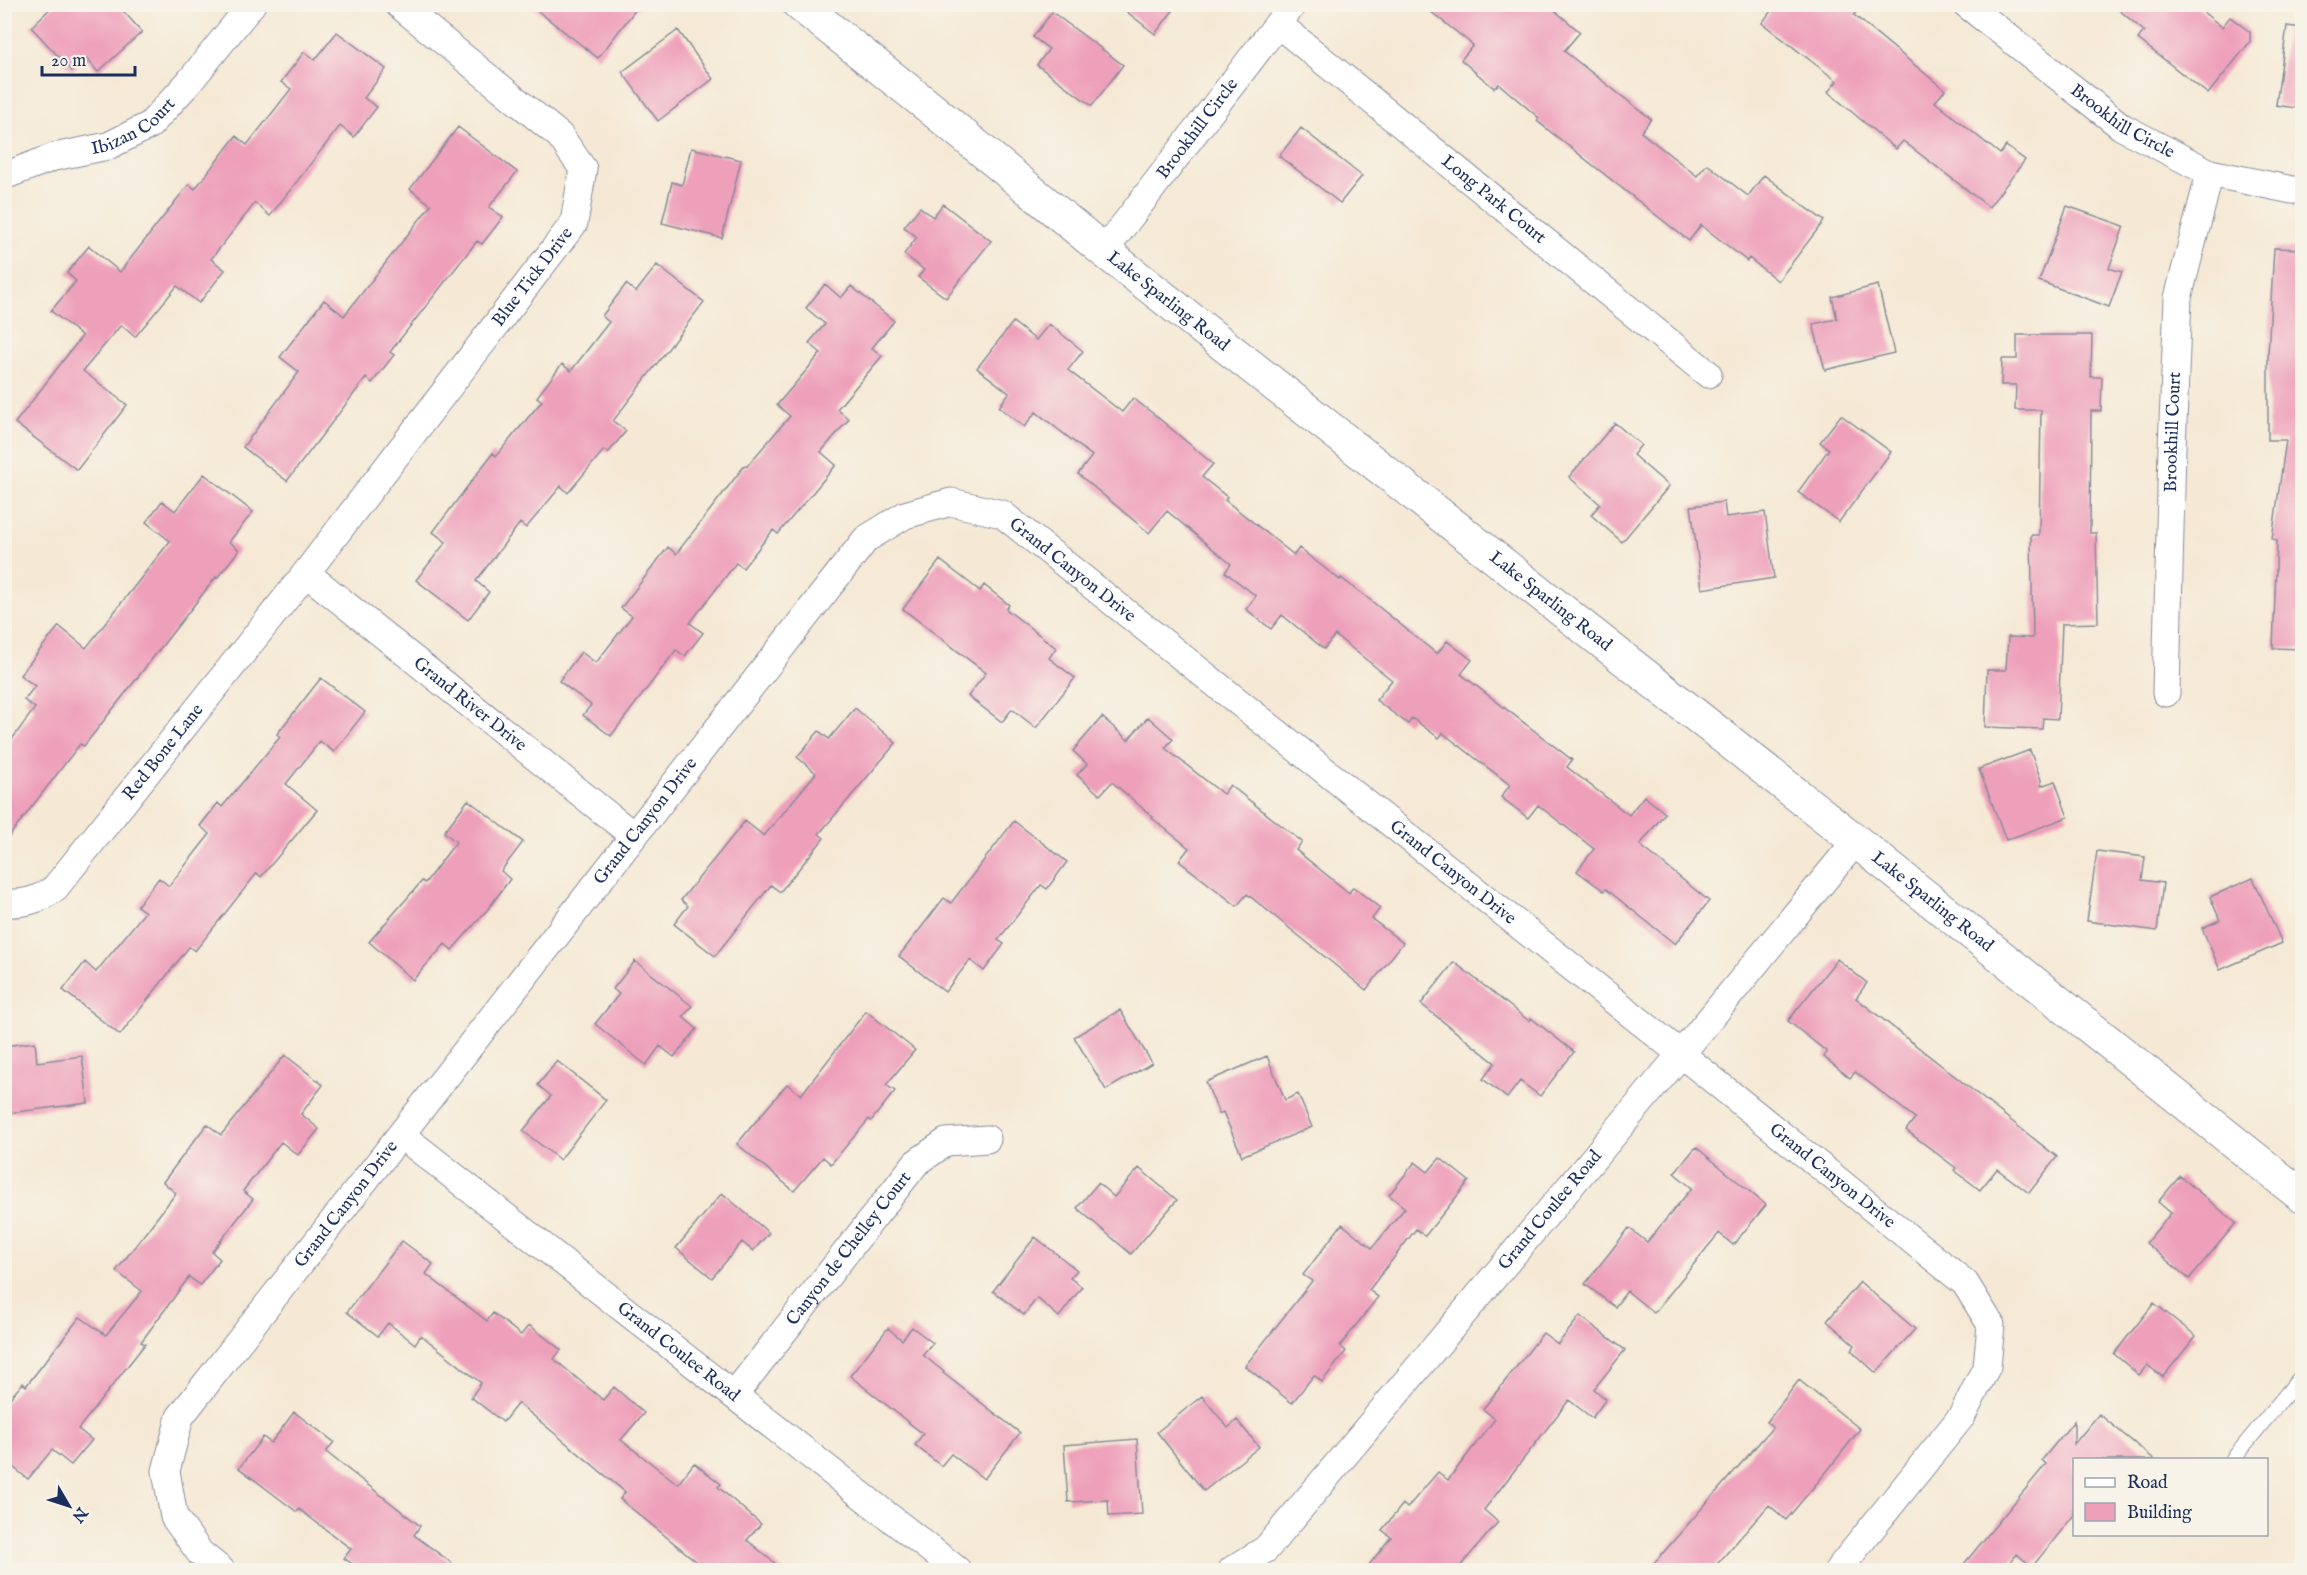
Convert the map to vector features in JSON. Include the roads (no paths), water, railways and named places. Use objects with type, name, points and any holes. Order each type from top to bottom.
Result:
[{"type":"street","name":"Ibizan Court","points":[[4,176],[54,157],[108,146],[150,125],[190,81],[252,4]]},
{"type":"street","name":"Blue Tick Drive","points":[[306,573],[574,223],[583,169],[560,136],[398,4]]},
{"type":"street","name":"Lake Sparling Road","points":[[799,4],[928,106],[1104,251],[1856,841],[2302,1196]]},
{"type":"street","name":"Brookhill Circle","points":[[1966,4],[2122,127],[2210,173],[2302,190]]},
{"type":"street","name":"Brookhill Circle","points":[[1104,251],[1285,14]]},
{"type":"street","name":"Long Park Court","points":[[1285,14],[1708,374]]},
{"type":"street","name":"Brookhill Court","points":[[2166,693],[2178,298],[2210,173]]},
{"type":"street","name":"Grand Canyon Drive","points":[[221,1570],[200,1553],[174,1517],[166,1471],[180,1417],[866,539],[905,515],[951,502],[1002,514],[1965,1283],[1991,1324],[1987,1366],[1962,1416],[1838,1570]]},
{"type":"street","name":"Grand River Drive","points":[[306,573],[634,836]]},
{"type":"street","name":"Red Bone Lane","points":[[4,903],[20,904],[42,898],[56,888],[306,573]]},
{"type":"street","name":"Grand Coulee Road","points":[[1232,1570],[1266,1549],[1681,1054],[1856,841]]},
{"type":"street","name":"Grand Coulee Road","points":[[401,1135],[957,1570]]},
{"type":"street","name":"Canyon de Chelley Court","points":[[734,1395],[916,1163],[946,1142],[987,1139]]},
{"type":"lane","points":[[2234,1458],[2302,1375]]}]
